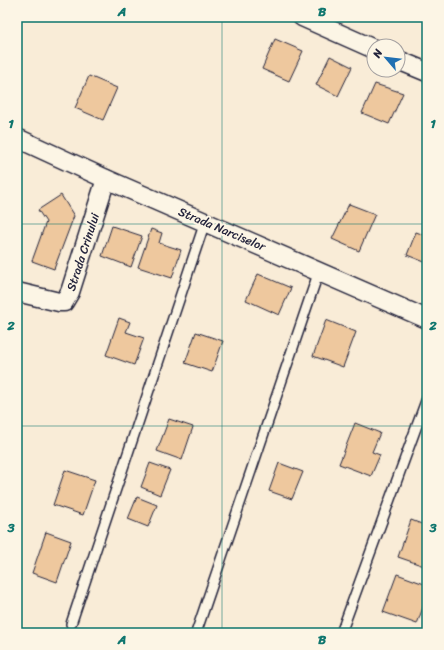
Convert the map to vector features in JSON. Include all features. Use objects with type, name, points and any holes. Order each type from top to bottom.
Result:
[{"type":"street","points":[[302,17],[366,45]]},
{"type":"street","points":[[406,63],[427,72]]},
{"type":"street","name":"Strada Narciselor","points":[[17,138],[106,179],[427,319]]},
{"type":"street","name":"Strada Crinului","points":[[17,292],[64,302],[70,292],[106,179]]},
{"type":"lane","points":[[70,624],[205,222]]},
{"type":"lane","points":[[196,633],[319,271]]},
{"type":"lane","points":[[341,633],[427,398]]},
{"type":"building","points":[[275,39],[303,51],[289,81],[262,69]]},
{"type":"building","points":[[330,56],[352,67],[338,96],[316,85]]},
{"type":"building","points":[[89,76],[117,88],[103,120],[75,108]]},
{"type":"building","points":[[375,84],[403,93],[389,124],[362,113]]},
{"type":"building","points":[[61,195],[74,216],[54,269],[32,261],[46,222],[38,210]]},
{"type":"building","points":[[349,204],[375,214],[359,251],[332,239]]},
{"type":"building","points":[[112,226],[142,236],[131,267],[102,256]]},
{"type":"building","points":[[151,229],[162,233],[159,243],[181,250],[172,278],[138,267]]},
{"type":"building","points":[[416,232],[427,236],[427,263],[407,255]]},
{"type":"building","points":[[258,274],[291,288],[279,315],[246,300]]},
{"type":"building","points":[[119,318],[130,322],[126,332],[144,338],[134,365],[106,355]]},
{"type":"building","points":[[326,320],[356,332],[343,367],[313,356]]},
{"type":"building","points":[[196,332],[223,341],[212,372],[185,363]]},
{"type":"building","points":[[169,419],[193,427],[182,460],[157,451]]},
{"type":"building","points":[[355,423],[380,433],[372,452],[380,455],[371,476],[339,464]]},
{"type":"building","points":[[150,463],[170,470],[160,495],[141,487]]},
{"type":"building","points":[[279,463],[303,472],[292,499],[269,491]]},
{"type":"building","points":[[65,470],[95,480],[83,515],[53,505]]},
{"type":"building","points":[[137,497],[157,505],[148,527],[128,519]]},
{"type":"building","points":[[411,520],[427,526],[427,567],[398,557]]},
{"type":"building","points":[[46,532],[71,541],[57,582],[32,573]]},
{"type":"building","points":[[397,574],[427,585],[427,596],[417,624],[383,612]]}]
